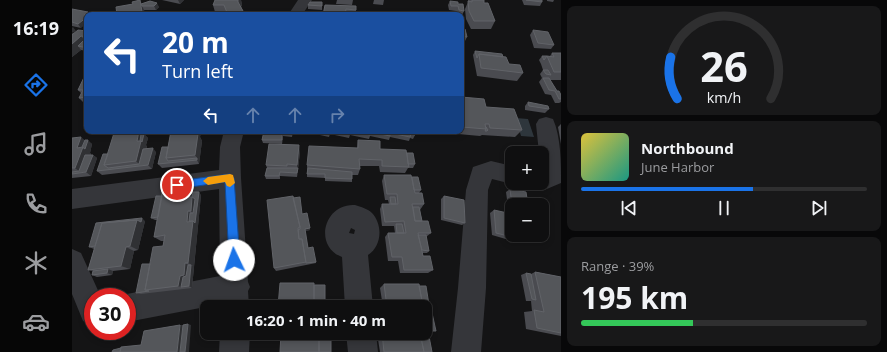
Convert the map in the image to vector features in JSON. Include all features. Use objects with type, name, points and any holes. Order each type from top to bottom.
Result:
[{"type":"street","points":[[297,12],[304,0]]},
{"type":"street","points":[[546,124],[549,146]]},
{"type":"street","points":[[136,307],[235,297],[230,178],[230,147],[233,134]]},
{"type":"street","points":[[549,147],[553,177],[549,178]]},
{"type":"street","points":[[466,352],[472,288],[478,190],[481,174],[491,170],[505,173]]},
{"type":"street","points":[[72,199],[230,178]]},
{"type":"street","points":[[354,247],[358,300]]},
{"type":"street","points":[[72,262],[84,290]]},
{"type":"street","points":[[234,340],[234,352]]},
{"type":"street","points":[[362,340],[363,352]]},
{"type":"shaded area","points":[[516,118],[528,119],[534,137],[521,136]]},
{"type":"building","points":[[140,0],[142,12],[117,12],[116,7],[133,4],[132,2]]},
{"type":"building","points":[[215,0],[238,0],[243,11],[227,12],[224,5],[213,5]]},
{"type":"building","points":[[472,0],[484,0],[484,3],[488,3],[495,21],[474,21],[469,11],[468,1],[472,2]]},
{"type":"building","points":[[526,0],[542,0],[542,2]]},
{"type":"building","points":[[150,1],[157,3],[154,6],[142,6],[141,4]]},
{"type":"building","points":[[450,1],[463,4],[464,11],[459,10],[458,6],[451,6]]},
{"type":"building","points":[[310,2],[322,2],[322,6],[308,5]]},
{"type":"building","points":[[325,5],[356,6],[356,10],[346,9],[346,12],[324,12]]},
{"type":"building","points":[[72,9],[88,12],[84,12],[84,19],[78,24],[72,22]]},
{"type":"building","points":[[464,29],[465,29],[467,37],[464,36]]},
{"type":"building","points":[[78,30],[84,31],[84,36],[81,36],[72,44],[73,34]]},
{"type":"building","points":[[533,30],[548,32],[554,45],[538,43]]},
{"type":"building","points":[[84,40],[84,47],[78,46]]},
{"type":"building","points":[[475,51],[502,54],[503,57],[479,54],[477,58]]},
{"type":"building","points":[[552,53],[561,53],[561,72],[554,72],[547,56],[554,57]]},
{"type":"building","points":[[479,54],[506,57],[509,64],[520,65],[523,73],[481,68]]},
{"type":"building","points":[[543,70],[548,70],[551,75],[546,74]]},
{"type":"building","points":[[84,77],[84,97],[79,98],[83,90],[78,90]]},
{"type":"building","points":[[543,78],[549,78],[557,91],[559,91],[561,99],[559,99],[555,91],[549,90]]},
{"type":"building","points":[[464,97],[484,99],[486,107],[514,109],[522,130],[490,128],[489,124],[485,124],[486,129],[464,127]]},
{"type":"building","points":[[528,102],[548,106],[549,109],[529,106]]},
{"type":"building","points":[[114,134],[138,134],[137,141],[141,141],[136,161],[104,165]]},
{"type":"building","points":[[141,134],[144,134],[142,142],[140,141]]},
{"type":"building","points":[[170,134],[198,134],[195,155],[166,158]]},
{"type":"building","points":[[263,134],[282,134],[282,140],[262,140]]},
{"type":"building","points":[[395,134],[411,134],[410,137]]},
{"type":"building","points":[[81,137],[77,148],[83,147],[75,168],[72,168],[72,138]]},
{"type":"building","points":[[85,140],[88,140],[85,149],[82,147]]},
{"type":"building","points":[[358,140],[380,141],[380,149],[406,150],[409,167],[382,166],[382,160],[359,159],[360,169],[307,165],[309,146],[358,148]]},
{"type":"building","points":[[269,144],[299,145],[297,165],[266,165]]},
{"type":"building","points":[[162,147],[168,147],[166,158],[168,161],[197,158],[197,160],[158,164]]},
{"type":"building","points":[[153,148],[148,165],[97,171],[103,154],[108,154],[104,165],[108,168],[139,164],[143,149]]},
{"type":"building","points":[[407,153],[413,153],[415,164],[408,164]]},
{"type":"building","points":[[85,155],[93,155],[86,172],[72,174],[72,172],[79,171]]},
{"type":"building","points":[[267,168],[298,168],[297,173],[280,172],[279,176],[265,176]]},
{"type":"building","points":[[308,168],[352,172],[352,179],[325,178],[325,174],[307,174]]},
{"type":"building","points":[[384,175],[411,175],[415,193],[422,193],[424,204],[412,204],[415,221],[428,221],[431,233],[418,233],[423,256],[430,256],[433,270],[404,270],[402,257],[392,257],[388,233],[406,233],[404,221],[385,222],[382,204],[398,204],[397,194],[387,194]]},
{"type":"building","points":[[412,177],[418,177],[421,190],[414,190]]},
{"type":"building","points":[[190,190],[189,197],[192,197],[191,211],[188,211],[187,222],[193,221],[188,263],[185,263],[184,275],[180,276],[178,286],[145,290],[153,247],[163,246],[165,235],[154,237],[162,193]]},
{"type":"building","points":[[510,190],[526,192],[527,198],[511,198]]},
{"type":"building","points":[[193,192],[199,192],[195,223],[193,221],[189,221],[190,213],[193,213],[195,199],[192,197]]},
{"type":"building","points":[[156,196],[162,196],[158,217],[151,218]]},
{"type":"building","points":[[293,196],[300,227],[298,228],[299,239],[302,239],[306,262],[274,268],[267,200]]},
{"type":"building","points":[[444,196],[464,200],[465,223],[444,218]]},
{"type":"building","points":[[300,197],[302,214],[307,213],[310,228],[305,229],[308,248],[313,247],[316,262],[306,263],[302,239],[299,239],[298,230],[300,227],[293,198]]},
{"type":"building","points":[[390,197],[395,197],[396,204],[391,204]]},
{"type":"building","points":[[413,207],[419,207],[422,221],[415,221]]},
{"type":"building","points":[[494,210],[505,212],[505,235],[496,233]]},
{"type":"building","points":[[142,218],[141,222],[137,220],[102,223],[95,246],[89,247],[96,223]]},
{"type":"building","points":[[137,220],[130,246],[126,247],[121,266],[88,270],[102,223]]},
{"type":"building","points":[[396,224],[402,224],[404,233],[397,233]]},
{"type":"building","points":[[418,235],[426,235],[429,251],[422,250]]},
{"type":"building","points":[[142,264],[150,264],[145,290],[149,291],[136,293]]},
{"type":"building","points":[[188,265],[191,265],[189,286],[181,287],[183,277],[186,276]]},
{"type":"building","points":[[108,269],[107,273],[92,275],[93,271]]},
{"type":"building","points":[[535,272],[561,277],[561,333],[537,328],[534,310],[544,312]]},
{"type":"building","points":[[526,273],[531,274],[536,300],[532,299]]},
{"type":"building","points":[[280,283],[314,283],[314,300],[279,300]]},
{"type":"building","points":[[384,284],[419,284],[422,300],[386,300]]},
{"type":"building","points":[[314,285],[325,285],[325,300],[314,300]]},
{"type":"building","points":[[419,286],[426,286],[428,300],[422,300]]},
{"type":"building","points":[[432,313],[436,331],[432,331]]},
{"type":"building","points":[[188,324],[185,352],[180,352],[183,325]]},
{"type":"building","points":[[180,325],[177,352],[120,352],[121,347],[141,345],[144,331]]},
{"type":"building","points":[[281,340],[319,340],[319,352],[280,352]]},
{"type":"building","points":[[319,340],[331,340],[331,352],[319,352]]},
{"type":"building","points":[[383,340],[421,340],[424,352],[384,352]]},
{"type":"building","points":[[421,340],[430,340],[432,352],[424,352]]},
{"type":"building","points":[[121,348],[120,352],[112,352],[113,350]]},
{"type":"slow traffic","points":[[208,181],[230,178],[230,183]]},
{"type":"route","points":[[177,185],[230,178],[234,260]]}]
